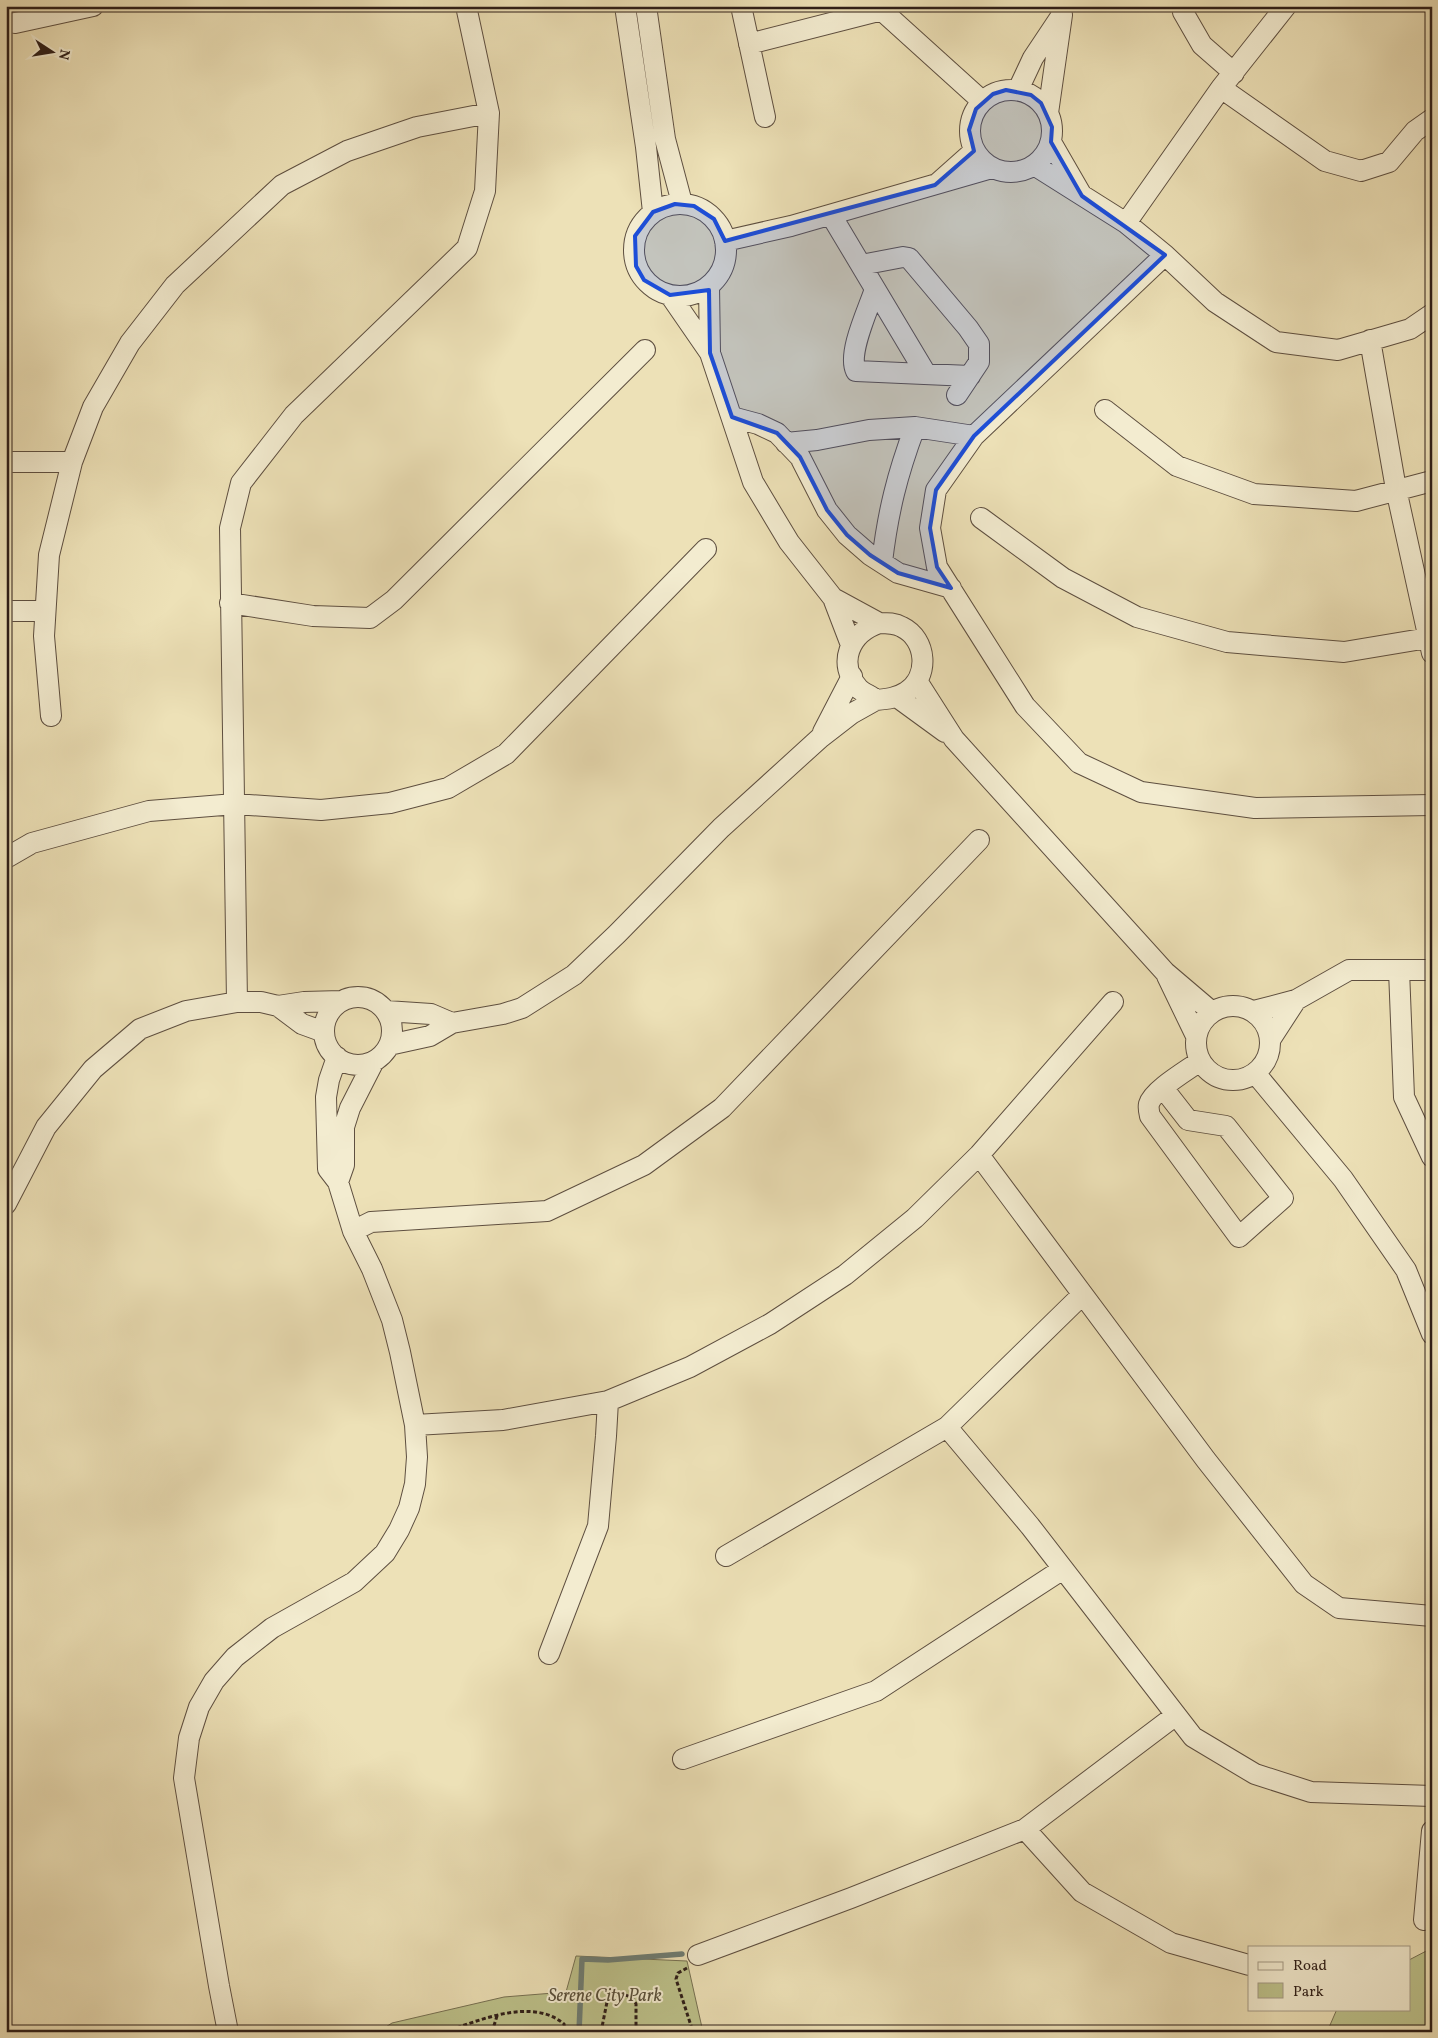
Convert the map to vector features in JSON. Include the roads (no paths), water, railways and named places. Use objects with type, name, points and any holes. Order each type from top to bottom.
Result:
[{"type":"street","points":[[14,23],[93,6]]},
{"type":"street","points":[[237,1002],[230,528],[241,483],[294,414],[467,248],[485,191],[489,113],[466,6]]},
{"type":"street","points":[[626,6],[653,212]]},
{"type":"street","points":[[646,6],[665,139],[682,203]]},
{"type":"street","points":[[741,6],[765,116]]},
{"type":"street","points":[[1182,6],[1183,12],[1202,45],[1234,72]]},
{"type":"street","points":[[1126,223],[1221,88],[1286,6]]},
{"type":"street","points":[[749,44],[879,8],[982,101]]},
{"type":"street","points":[[1018,90],[1033,58],[1061,11]]},
{"type":"street","points":[[1048,113],[1061,11]]},
{"type":"street","points":[[1221,88],[1293,136],[1325,161],[1361,171],[1389,162],[1416,131],[1432,120]]},
{"type":"street","points":[[1006,90],[1018,90],[1031,95],[1041,103],[1048,113],[1052,127],[1051,142],[1044,155],[1034,166],[1021,172],[1006,172],[992,168],[974,151],[969,130],[971,119],[982,101],[993,94],[1006,90]]},
{"type":"street","points":[[51,716],[44,636],[49,555],[72,462],[93,408],[130,344],[175,285],[282,184],[356,148],[417,127],[489,113]]},
{"type":"street","points":[[1051,142],[1082,196]]},
{"type":"street","points":[[935,186],[974,151]]},
{"type":"street","points":[[1034,166],[1126,223],[1165,255],[1214,302],[1276,342],[1338,350],[1410,330],[1432,314]]},
{"type":"street","points":[[725,241],[831,215],[992,168]]},
{"type":"street","points":[[682,203],[705,211],[714,219],[721,229],[726,253],[718,277],[709,286],[690,295],[670,296],[655,290],[644,280],[636,266],[633,251],[635,236],[642,222],[653,212],[667,205],[682,203]]},
{"type":"street","points":[[831,215],[926,374]]},
{"type":"street","points":[[1165,255],[974,436],[936,490],[930,528],[937,566],[1025,706],[1079,764],[1142,792],[1255,808],[1432,805]]},
{"type":"street","points":[[861,265],[902,257],[910,258],[968,328],[979,344],[979,362],[957,394]]},
{"type":"street","points":[[709,286],[710,353]]},
{"type":"street","points":[[876,289],[857,341],[853,359],[856,371],[970,376]]},
{"type":"street","points":[[670,296],[710,353],[753,482],[788,542],[833,598],[851,645]]},
{"type":"street","points":[[981,518],[1062,578],[1137,617],[1227,642],[1344,652],[1429,635],[1396,489],[1370,340]]},
{"type":"street","points":[[230,603],[313,616],[370,618],[394,600],[645,350]]},
{"type":"street","points":[[1105,410],[1177,466],[1254,494],[1356,501],[1432,481]]},
{"type":"street","points":[[732,417],[777,433],[800,457],[827,510],[847,535],[898,573],[951,588]]},
{"type":"street","points":[[786,443],[817,440],[869,430],[915,427],[974,436]]},
{"type":"street","points":[[882,562],[887,517],[900,466],[915,427]]},
{"type":"street","points":[[6,462],[72,462]]},
{"type":"street","points":[[6,858],[32,843],[149,811],[235,804],[321,810],[390,803],[448,788],[506,754],[706,549]]},
{"type":"street","points":[[833,598],[879,623]]},
{"type":"street","points":[[6,612],[45,611]]},
{"type":"street","points":[[389,1045],[430,1036],[452,1022],[502,1014],[522,1008],[574,975],[617,934],[720,828],[820,738],[851,714],[876,700],[897,697],[908,691],[917,681],[922,670],[923,657],[920,645],[913,635],[904,627],[892,623],[879,623],[867,627],[858,634],[851,645],[847,660],[852,676],[859,688],[876,700]]},
{"type":"street","points":[[820,738],[852,676]]},
{"type":"street","points":[[917,681],[954,739],[1165,972],[1212,1012]]},
{"type":"street","points":[[897,697],[954,739]]},
{"type":"street","points":[[353,1231],[370,1222],[547,1211],[644,1166],[722,1108],[979,840]]},
{"type":"street","points":[[1254,1011],[1296,1000],[1349,970],[1432,970]]},
{"type":"street","points":[[1399,970],[1404,1097],[1432,1157]]},
{"type":"street","points":[[1165,972],[1196,1036]]},
{"type":"street","points":[[6,1204],[46,1127],[93,1069],[140,1029],[186,1011],[237,1002],[261,1002],[278,1006],[366,997],[377,1002],[386,1011],[392,1028],[389,1045],[374,1060],[362,1064],[349,1064],[337,1058],[328,1046],[324,1032],[326,1020],[332,1009],[341,1001]]},
{"type":"street","points":[[1270,1040],[1296,1000]]},
{"type":"street","points":[[414,1425],[503,1420],[608,1401],[690,1367],[770,1324],[845,1274],[914,1218],[979,1155],[1113,1002]]},
{"type":"street","points":[[278,1006],[302,1024],[324,1032]]},
{"type":"street","points":[[1228,1006],[1240,1006],[1254,1011],[1267,1028],[1270,1040],[1269,1053],[1264,1064],[1255,1073],[1243,1079],[1218,1078],[1200,1062],[1196,1050],[1196,1036],[1199,1026],[1212,1012],[1228,1006]]},
{"type":"street","points":[[386,1011],[431,1014],[452,1022]]},
{"type":"street","points":[[228,2032],[218,1986],[184,1778],[189,1738],[200,1707],[214,1680],[235,1657],[272,1628],[354,1582],[384,1553],[399,1530],[409,1508],[416,1484],[417,1457],[414,1425],[392,1320],[372,1269],[353,1231],[338,1182],[328,1169],[326,1097],[329,1080],[337,1058]]},
{"type":"street","points":[[338,1182],[344,1164],[344,1128],[350,1108],[374,1060]]},
{"type":"street","points":[[1163,1088],[1188,1120],[1226,1126],[1283,1198],[1239,1237],[1150,1116],[1150,1103],[1155,1094],[1163,1088],[1200,1062]]},
{"type":"street","points":[[1255,1073],[1343,1179],[1406,1270],[1432,1334]]},
{"type":"street","points":[[979,1155],[1206,1460],[1304,1584],[1339,1608],[1432,1616]]},
{"type":"street","points":[[726,1556],[947,1427],[1082,1295]]},
{"type":"street","points":[[549,1654],[598,1526],[608,1401]]},
{"type":"street","points":[[947,1427],[1063,1569],[1193,1737],[1255,1774],[1311,1792],[1432,1796]]},
{"type":"street","points":[[684,1759],[876,1691],[1063,1569]]},
{"type":"street","points":[[698,1955],[851,1898],[1025,1829],[1176,1715]]},
{"type":"street","points":[[1025,1829],[1082,1892],[1170,1943],[1248,1965]]},
{"type":"street","points":[[1424,1920],[1432,1831]]},
{"type":"waterway","points":[[579,2032],[582,1959],[608,1960],[682,1954]]},
{"type":"park label","name":"Serene City Park","points":[[605,1995]]}]
